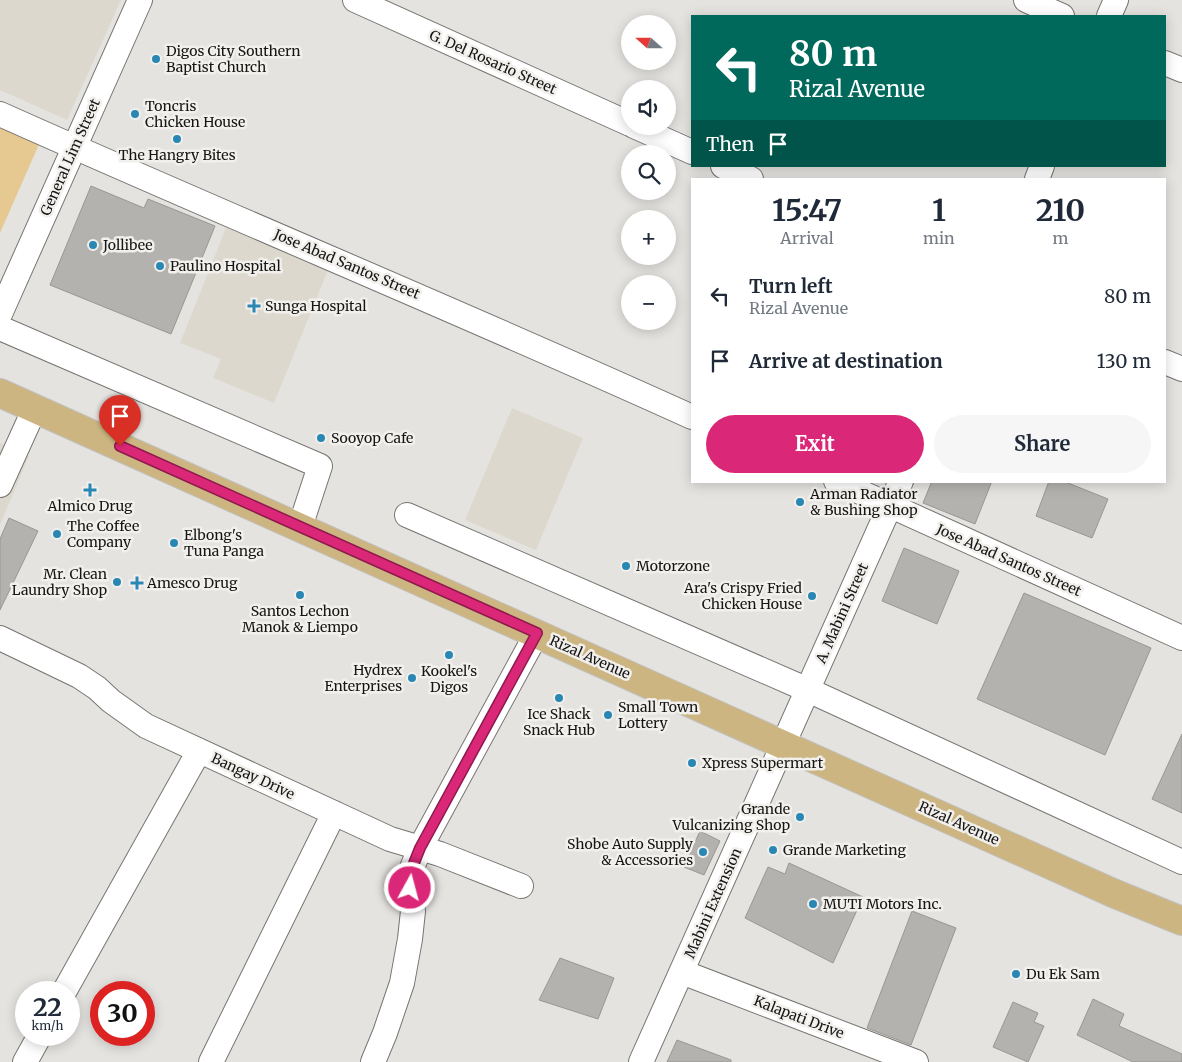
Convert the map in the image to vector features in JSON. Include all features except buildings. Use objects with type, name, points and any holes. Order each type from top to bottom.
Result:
[{"type":"main road","name":"Rizal Avenue","points":[[0,393],[1181,922]]},
{"type":"street","name":"General Lim Street","points":[[0,314],[140,0]]},
{"type":"street","name":"G. Del Rosario Street","points":[[355,0],[621,120]]},
{"type":"street","points":[[1026,0],[1060,15]]},
{"type":"street","points":[[1109,15],[1116,0]]},
{"type":"street","points":[[1166,62],[1182,70]]},
{"type":"street","name":"Jose Abad Santos Street","points":[[0,114],[524,341],[691,416]]},
{"type":"street","points":[[654,135],[691,152]]},
{"type":"street","points":[[725,167],[749,178]]},
{"type":"street","points":[[0,328],[320,466],[300,527]]},
{"type":"street","points":[[1166,362],[1182,369]]},
{"type":"street","points":[[0,485],[35,408]]},
{"type":"street","name":"Jose Abad Santos Street","points":[[840,483],[1182,638]]},
{"type":"street","name":"A. Mabini Street","points":[[784,744],[900,483]]},
{"type":"street","points":[[407,515],[808,690],[1182,862]]},
{"type":"street","points":[[373,1062],[402,982],[413,911],[410,888],[412,868],[420,848],[537,633]]},
{"type":"street","name":"Bangay Drive","points":[[0,638],[79,676],[97,688],[111,702],[146,726],[390,839],[449,857],[521,886]]},
{"type":"street","name":"Mabini Extension","points":[[641,1062],[784,744]]},
{"type":"street","points":[[70,981],[199,751]]},
{"type":"street","points":[[211,1062],[334,813]]},
{"type":"street","name":"Kalapati Drive","points":[[682,972],[916,1062]]},
{"type":"street","points":[[25,1062],[34,1046]]},
{"type":"shaded area","points":[[0,0],[121,0],[67,120],[0,90]]},
{"type":"shaded area","points":[[0,124],[40,142],[0,233]]},
{"type":"shaded area","name":"Sunga Hospital","points":[[226,228],[328,270],[274,403],[213,378],[221,359],[180,343]]},
{"type":"shaded area","points":[[512,408],[583,438],[536,550],[465,520]]},
{"type":"shaded area","points":[[0,443],[29,456],[0,525]]},
{"type":"place","name":"Digos City Southern Baptist Church","points":[[156,59]]},
{"type":"place","name":"Toncris Chicken House","points":[[135,114]]},
{"type":"place","name":"The Hangry Bites","points":[[177,139]]},
{"type":"place","name":"Jollibee","points":[[93,245]]},
{"type":"place","name":"Paulino Hospital","points":[[160,266]]},
{"type":"place","name":"Sunga Hospital","points":[[254,306]]},
{"type":"place","name":"Sooyop Cafe","points":[[321,438]]},
{"type":"place","name":"Almico Drug","points":[[90,490]]},
{"type":"place","name":"Arman Radiator & Bushing Shop","points":[[800,502]]},
{"type":"place","name":"The Coffee Company","points":[[57,534]]},
{"type":"place","name":"Elbong's Tuna Panga","points":[[174,543]]},
{"type":"place","name":"Motorzone","points":[[626,566]]},
{"type":"place","name":"Mr. Clean Laundry Shop","points":[[117,582]]},
{"type":"place","name":"Amesco Drug","points":[[137,583]]},
{"type":"place","name":"Santos Lechon Manok & Liempo","points":[[300,595]]},
{"type":"place","name":"Ara's Crispy Fried Chicken House","points":[[812,596]]},
{"type":"place","name":"Kookel's Digos","points":[[449,655]]},
{"type":"place","name":"Hydrex Enterprises","points":[[412,678]]},
{"type":"place","name":"Ice Shack Snack Hub","points":[[559,698]]},
{"type":"place","name":"Small Town Lottery","points":[[608,715]]},
{"type":"place","name":"Xpress Supermart","points":[[692,763]]},
{"type":"place","name":"Grande Vulcanizing Shop","points":[[800,817]]},
{"type":"place","name":"Grande Marketing","points":[[773,850]]},
{"type":"place","name":"Shobe Auto Supply & Accessories","points":[[703,852]]},
{"type":"place","name":"MUTI Motors Inc.","points":[[813,904]]},
{"type":"place","name":"Du Ek Sam","points":[[1016,974]]},
{"type":"route","points":[[120,446],[537,633],[420,848],[412,868],[410,888]]}]
